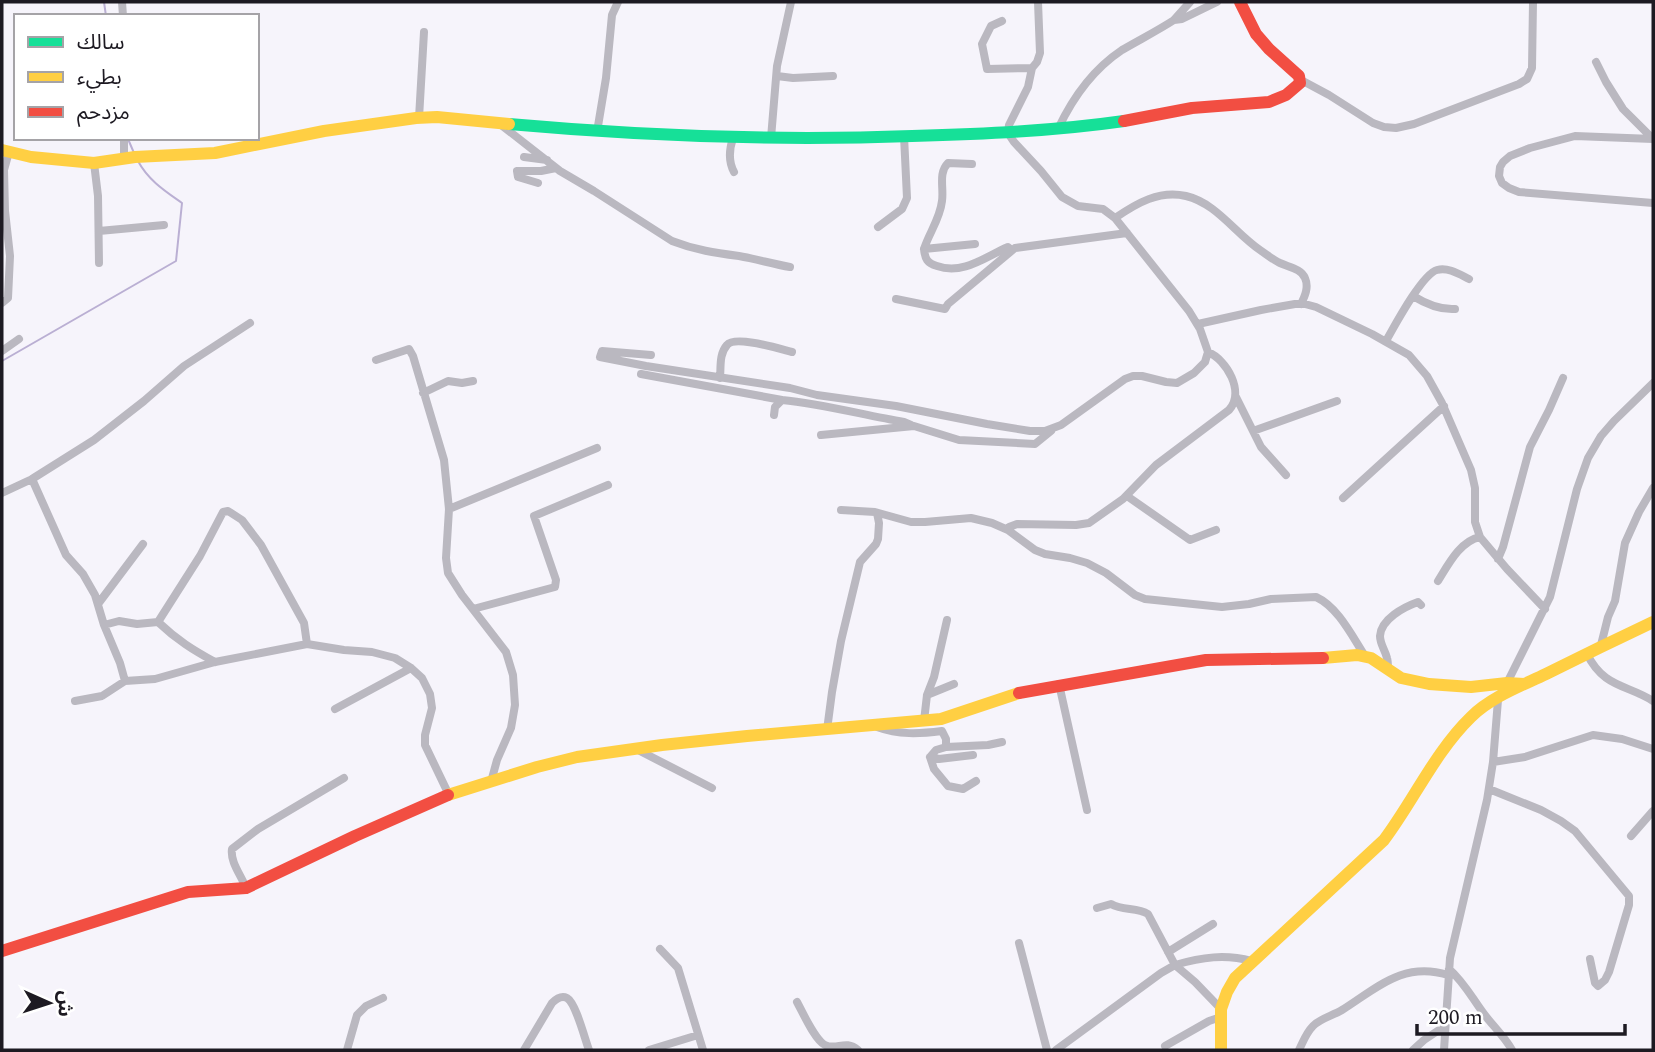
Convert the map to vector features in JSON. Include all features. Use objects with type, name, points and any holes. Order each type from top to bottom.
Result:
[{"type":"main road","points":[[6,151],[31,157],[94,163],[127,158],[215,153],[313,133],[437,117],[597,132],[733,138],[845,138],[1058,129],[1124,121],[1203,106],[1269,102],[1293,90],[1301,80],[1298,74],[1256,34],[1240,2]]},
{"type":"main road","points":[[1221,1050],[1221,1013],[1231,985],[1252,961],[1384,840],[1446,745],[1470,718],[1499,697],[1653,622]]},
{"type":"main road","points":[[2,951],[188,892],[246,888],[449,794],[577,757],[747,736],[924,722],[948,717],[1022,692],[1206,660],[1365,656],[1376,660],[1401,678],[1429,684],[1471,687],[1524,684]]},
{"type":"street","points":[[597,132],[612,15],[618,2]]},
{"type":"street","points":[[771,138],[777,76],[791,2]]},
{"type":"street","points":[[641,374],[866,414],[904,422],[959,440],[1035,444],[1129,377],[1142,376],[1173,383],[1194,373],[1205,362],[1208,352],[1198,324],[1189,311],[1115,218],[1103,209],[1078,206],[1062,197],[1008,133],[1040,53],[1038,2]]},
{"type":"street","points":[[1058,129],[1071,102],[1100,67],[1121,51],[1174,20],[1190,2]]},
{"type":"street","points":[[1174,20],[1182,19],[1217,2]]},
{"type":"street","points":[[1301,80],[1378,125],[1396,128],[1415,124],[1527,79],[1532,68],[1533,2]]},
{"type":"street","points":[[1002,21],[991,26],[982,44],[987,69],[1032,68]]},
{"type":"street","points":[[419,118],[424,32]]},
{"type":"street","points":[[1596,62],[1623,109],[1653,139],[1582,136],[1552,142],[1506,159],[1500,167],[1500,179],[1509,188],[1519,192],[1653,203]]},
{"type":"street","points":[[777,76],[833,76]]},
{"type":"street","points":[[498,122],[556,167],[673,241],[714,254],[790,267]]},
{"type":"street","points":[[878,226],[902,209],[907,198],[904,136]]},
{"type":"street","points":[[733,138],[729,152],[730,165],[734,172]]},
{"type":"street","points":[[124,140],[127,158]]},
{"type":"street","points":[[2,303],[8,298],[10,278],[5,211],[6,151]]},
{"type":"street","points":[[523,157],[547,160]]},
{"type":"street","points":[[94,163],[98,196],[99,263]]},
{"type":"street","points":[[972,164],[948,163],[943,168],[940,214],[927,240],[925,258],[928,263],[940,268],[955,269],[979,262],[1008,247],[1011,251]]},
{"type":"street","points":[[538,183],[518,177],[517,171],[541,171],[556,167]]},
{"type":"street","points":[[1115,218],[1152,197],[1178,195],[1201,202],[1225,219],[1258,249],[1303,274],[1307,286],[1301,304]]},
{"type":"street","points":[[99,230],[164,225]]},
{"type":"street","points":[[896,299],[945,309],[947,304],[1015,248],[1127,233]]},
{"type":"street","points":[[924,249],[975,244]]},
{"type":"street","points":[[1386,341],[1427,276],[1443,269],[1469,279]]},
{"type":"street","points":[[1413,296],[1434,306],[1455,309]]},
{"type":"street","points":[[1198,324],[1301,304],[1316,307],[1386,341],[1415,360],[1444,406],[1474,481],[1475,522],[1480,537],[1497,559],[1545,609]]},
{"type":"street","points":[[2,493],[32,479],[94,440],[145,401],[185,365],[250,323]]},
{"type":"street","points":[[2,351],[19,339]]},
{"type":"street","points":[[720,378],[721,359],[728,343],[732,341],[792,352]]},
{"type":"street","points":[[376,360],[410,349],[444,460],[449,509],[446,558],[448,573],[506,652],[513,675],[515,705],[512,728],[497,760],[491,782]]},
{"type":"street","points":[[651,355],[602,351],[600,357],[1025,430],[1054,429]]},
{"type":"street","points":[[1008,530],[1017,524],[1085,524],[1127,496],[1156,465],[1229,410],[1234,405],[1235,387],[1222,363],[1208,352]]},
{"type":"street","points":[[1497,559],[1503,547],[1530,447],[1563,378]]},
{"type":"street","points":[[423,393],[448,381],[473,381]]},
{"type":"street","points":[[1507,683],[1545,609],[1554,585],[1577,489],[1588,458],[1614,421],[1653,383]]},
{"type":"street","points":[[1236,397],[1261,447],[1286,475]]},
{"type":"street","points":[[774,415],[775,407],[782,400]]},
{"type":"street","points":[[1253,431],[1337,401]]},
{"type":"street","points":[[1343,498],[1444,406]]},
{"type":"street","points":[[821,435],[914,426]]},
{"type":"street","points":[[449,509],[597,448]]},
{"type":"street","points":[[32,479],[66,555],[83,574],[98,604],[125,681]]},
{"type":"street","points":[[473,609],[555,587],[556,580],[534,516],[608,485]]},
{"type":"street","points":[[1601,648],[1608,617],[1615,601],[1625,543],[1653,488]]},
{"type":"street","points":[[1127,496],[1189,540],[1216,530]]},
{"type":"street","points":[[841,510],[877,513],[911,522],[971,518],[992,523],[1008,530],[1045,555],[1087,563],[1145,599],[1222,607],[1280,598],[1316,597],[1333,609],[1365,656]]},
{"type":"street","points":[[158,622],[200,556],[223,512],[228,511],[242,520],[261,544],[304,622],[307,644]]},
{"type":"street","points":[[827,730],[841,641],[860,562],[878,540],[877,513]]},
{"type":"street","points":[[1438,581],[1454,557],[1472,539],[1480,537]]},
{"type":"street","points":[[98,604],[143,544]]},
{"type":"street","points":[[1388,670],[1388,659],[1380,634],[1384,623],[1408,606],[1418,602],[1421,605]]},
{"type":"street","points":[[924,722],[927,695],[934,677],[947,620]]},
{"type":"street","points":[[104,625],[119,621],[137,624],[158,622]]},
{"type":"street","points":[[158,622],[175,639],[190,646],[195,653],[215,662]]},
{"type":"street","points":[[75,701],[102,696],[125,681],[155,679],[215,662],[307,644],[395,657],[422,678],[430,694],[432,708],[425,746],[449,794]]},
{"type":"street","points":[[1587,654],[1596,670],[1608,680],[1653,701]]},
{"type":"street","points":[[335,709],[411,668]]},
{"type":"street","points":[[927,695],[954,684]]},
{"type":"street","points":[[1059,684],[1087,810]]},
{"type":"street","points":[[1444,1050],[1448,972],[1489,789],[1499,697]]},
{"type":"street","points":[[874,726],[889,732],[915,734],[942,731],[946,747]]},
{"type":"street","points":[[1493,762],[1525,757],[1593,734],[1611,736],[1653,749]]},
{"type":"street","points":[[930,757],[936,750],[946,747],[1002,742]]},
{"type":"street","points":[[636,749],[712,788]]},
{"type":"street","points":[[930,757],[939,759],[973,755]]},
{"type":"street","points":[[930,757],[934,769],[948,786],[963,789],[976,781]]},
{"type":"street","points":[[246,888],[233,863],[232,849],[258,829],[344,778]]},
{"type":"street","points":[[1489,789],[1541,810],[1575,831],[1629,896],[1629,905],[1609,972],[1598,986],[1590,958]]},
{"type":"street","points":[[1631,836],[1653,811]]},
{"type":"street","points":[[1097,908],[1111,904],[1121,909],[1148,914],[1175,965],[1204,991],[1221,1013],[1164,1046]]},
{"type":"street","points":[[1168,952],[1213,924]]},
{"type":"street","points":[[1019,943],[1047,1050]]},
{"type":"street","points":[[660,949],[678,968],[703,1050]]},
{"type":"street","points":[[1056,1050],[1175,965],[1213,956],[1252,961]]},
{"type":"street","points":[[1299,1050],[1309,1030],[1317,1023],[1390,979],[1420,972],[1448,972],[1465,986],[1512,1050]]},
{"type":"street","points":[[524,1050],[552,1003],[565,997],[574,1008],[589,1050]]},
{"type":"street","points":[[347,1050],[357,1015],[366,1006],[383,998]]},
{"type":"street","points":[[797,1002],[821,1042],[830,1046],[848,1045],[858,1050]]},
{"type":"street","points":[[1413,1050],[1445,1026]]},
{"type":"street","points":[[649,1050],[698,1035]]},
{"type":"waterway","points":[[104,2],[106,14]]},
{"type":"waterway","points":[[128,140],[134,153]]},
{"type":"waterway","points":[[2,361],[176,261],[182,203],[152,179],[138,161]]},
{"type":"traffic: fast","points":[[509,124],[610,132],[811,138],[992,133],[1124,121]]},
{"type":"traffic: slow","points":[[2,150],[31,157],[94,163],[135,157],[215,153],[324,131],[416,118],[437,117],[509,124]]},
{"type":"traffic: slow","points":[[1221,1050],[1221,1009],[1235,978],[1384,840],[1446,745],[1471,717],[1507,692],[1653,622]]},
{"type":"traffic: slow","points":[[1323,658],[1357,655],[1371,658],[1401,678],[1429,684],[1471,687],[1524,684]]},
{"type":"traffic: slow","points":[[448,795],[577,757],[747,736],[941,719],[1019,693]]},
{"type":"traffic: jam","points":[[1124,121],[1192,108],[1269,102],[1286,95],[1300,83],[1299,76],[1256,34],[1240,2]]},
{"type":"traffic: jam","points":[[1019,693],[1206,660],[1323,658]]},
{"type":"traffic: jam","points":[[2,951],[188,892],[246,888],[448,795]]}]
